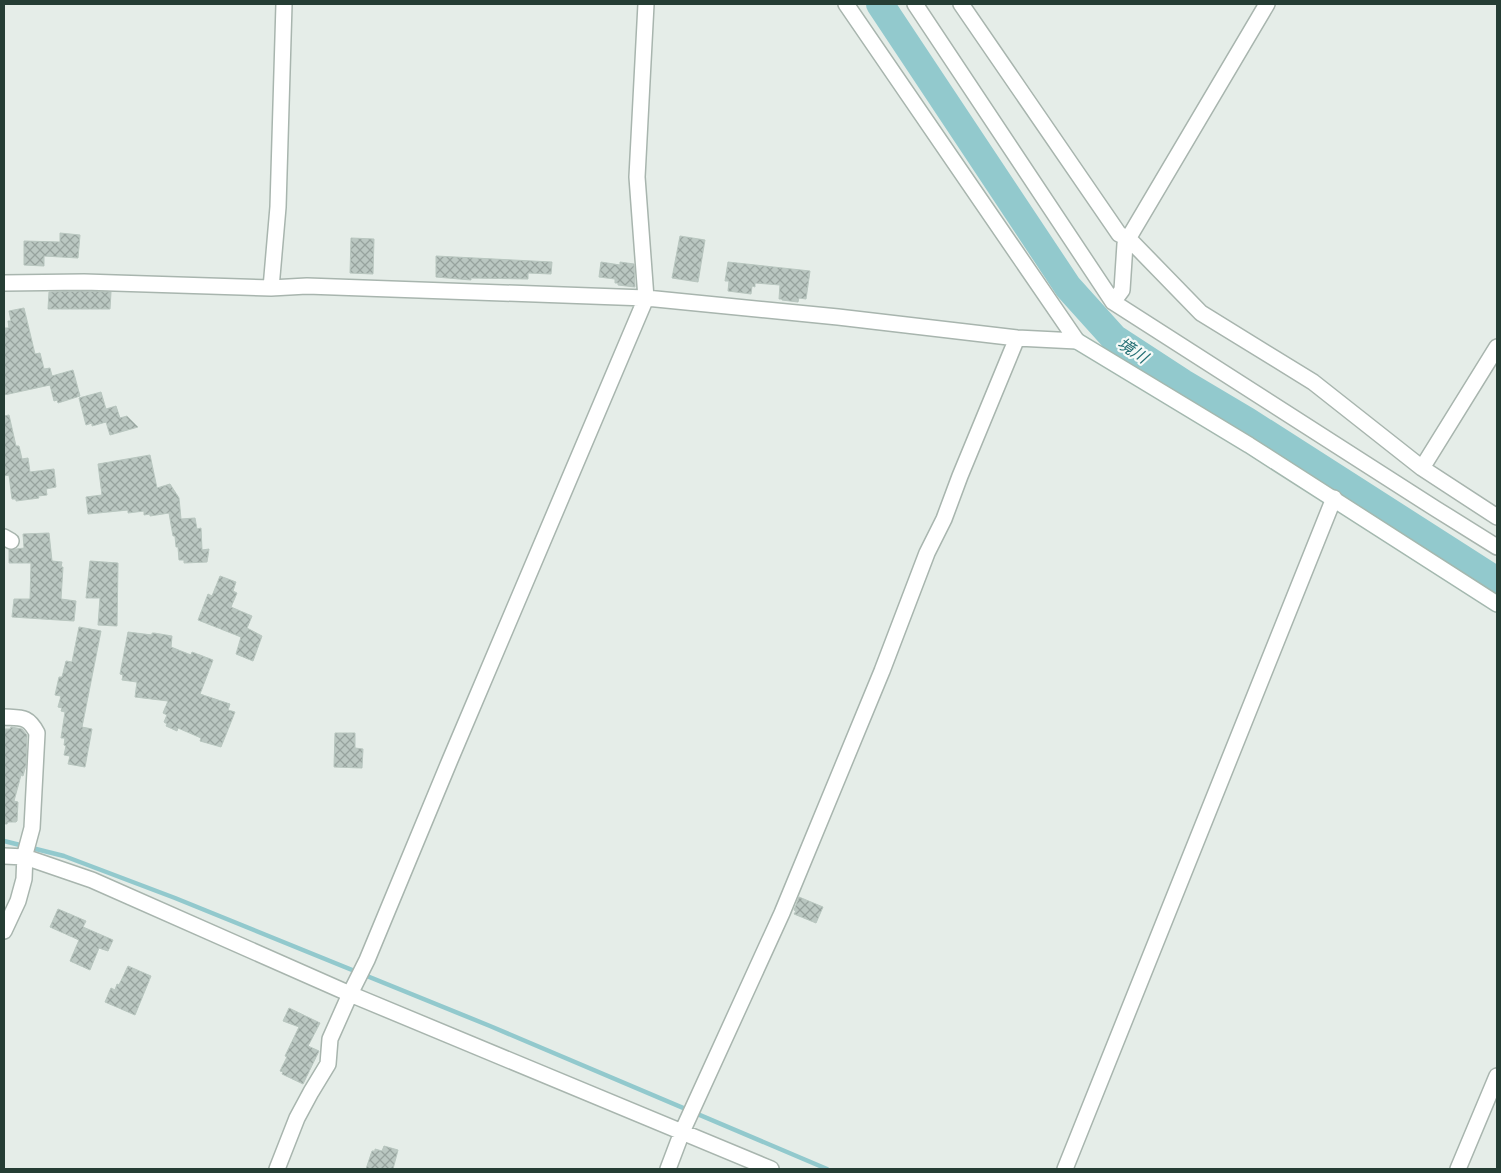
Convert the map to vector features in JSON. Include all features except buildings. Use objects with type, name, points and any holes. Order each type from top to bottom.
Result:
[{"type":"street","points":[[271,288],[278,207],[284,4]]},
{"type":"street","points":[[278,1169],[298,1118],[328,1064],[330,1039],[367,960],[646,298],[637,177],[646,4]]},
{"type":"street","points":[[846,4],[1077,341],[1334,498],[1497,604]]},
{"type":"street","points":[[915,4],[1113,302],[1497,547]]},
{"type":"street","points":[[961,4],[1119,234],[1129,239],[1201,313],[1313,382],[1422,468],[1497,517]]},
{"type":"street","points":[[1113,302],[1122,290],[1126,244],[1267,4]]},
{"type":"street","points":[[4,283],[84,282],[271,288],[307,286],[646,298],[838,317],[1017,338],[1077,341]]},
{"type":"street","points":[[668,1169],[685,1127],[782,913],[1017,338]]},
{"type":"street","points":[[1422,468],[1497,347]]},
{"type":"street","points":[[1065,1169],[1334,498]]},
{"type":"street","points":[[4,717],[23,718],[32,722],[37,733],[32,828],[25,856],[24,879],[18,901],[4,932]]},
{"type":"street","points":[[4,856],[25,856],[92,880],[685,1127],[771,1169]]},
{"type":"street","points":[[1458,1169],[1497,1076]]},
{"type":"waterway","name":"境川","points":[[880,4],[1068,287],[1114,338],[1497,581]]},
{"type":"waterway","points":[[4,841],[64,856],[175,898],[490,1026],[827,1169]]}]
